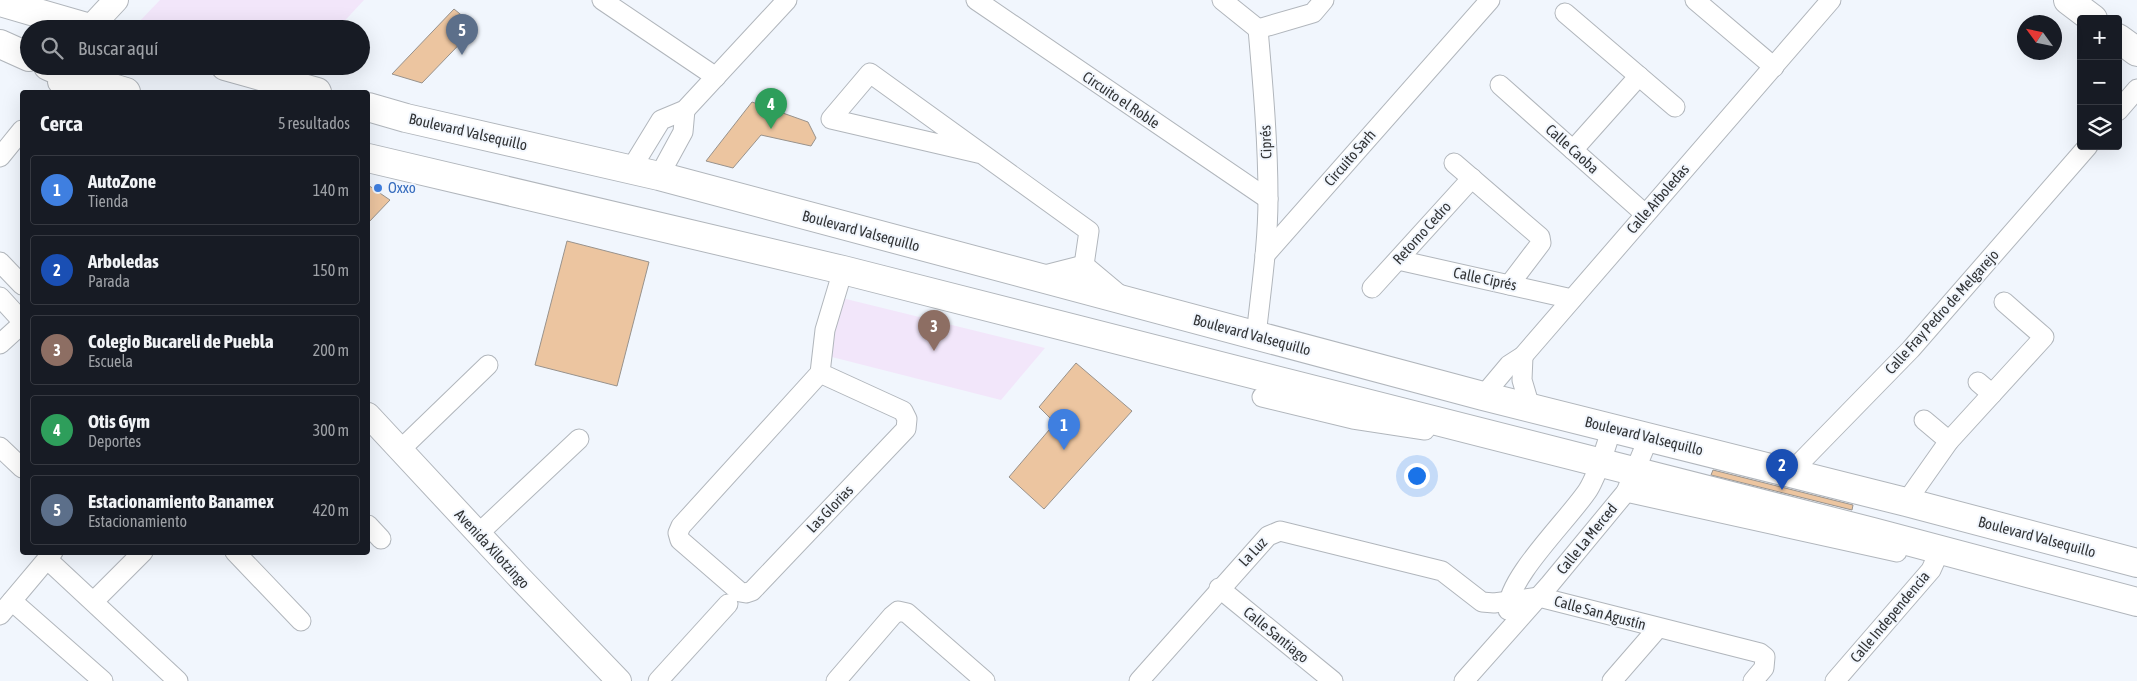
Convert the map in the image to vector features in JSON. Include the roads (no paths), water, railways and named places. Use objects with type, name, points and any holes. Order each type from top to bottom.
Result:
[{"type":"main road","points":[[2068,0],[2088,15]]},
{"type":"main road","points":[[0,2],[63,20]]},
{"type":"main road","points":[[2122,41],[2137,52]]},
{"type":"main road","points":[[0,44],[20,53]]},
{"type":"main road","points":[[257,75],[310,90]]},
{"type":"main road","points":[[61,79],[116,90]]},
{"type":"main road","name":"Boulevard Valsequillo","points":[[370,108],[406,118],[659,176],[1034,278],[1128,301],[1483,396],[1906,502],[2137,563]]},
{"type":"main road","points":[[370,158],[843,270],[1417,422],[1531,445],[1598,463],[1630,482],[1940,550],[2137,602]]},
{"type":"street","points":[[98,20],[116,0]]},
{"type":"street","points":[[602,0],[716,76]]},
{"type":"street","points":[[631,169],[661,120],[685,110],[787,0]]},
{"type":"street","name":"Circuito el Roble","points":[[976,0],[1268,199]]},
{"type":"street","points":[[1222,0],[1258,30],[1314,13],[1324,0]]},
{"type":"street","name":"Circuito Sarh","points":[[1265,255],[1490,0]]},
{"type":"street","name":"Calle Arboledas","points":[[1483,396],[1509,365],[1523,356],[1832,0]]},
{"type":"street","points":[[1702,2],[1774,67]]},
{"type":"street","points":[[1565,12],[1675,107]]},
{"type":"street","name":"Ciprés","points":[[1258,30],[1266,112],[1268,199],[1265,255]]},
{"type":"street","points":[[982,154],[831,119],[870,73],[1089,231],[1084,265]]},
{"type":"street","points":[[1573,150],[1639,76]]},
{"type":"street","name":"Calle Caoba","points":[[1500,85],[1645,214]]},
{"type":"street","points":[[2122,107],[2137,90]]},
{"type":"street","points":[[659,176],[683,132],[685,110]]},
{"type":"street","points":[[0,157],[20,132]]},
{"type":"street","name":"Calle Fray Pedro de Melgarejo","points":[[1790,473],[1911,349],[2085,150]]},
{"type":"street","points":[[1454,163],[1540,237],[1541,242],[1508,284]]},
{"type":"street","name":"Retorno Cedro","points":[[1372,288],[1472,178]]},
{"type":"street","points":[[1256,336],[1265,255]]},
{"type":"street","name":"Calle Ciprés","points":[[1398,260],[1572,299]]},
{"type":"street","points":[[0,262],[20,283]]},
{"type":"street","points":[[1034,278],[1084,265]]},
{"type":"street","points":[[1084,265],[1128,301]]},
{"type":"street","points":[[820,373],[825,330],[843,270]]},
{"type":"street","points":[[0,296],[20,321]]},
{"type":"street","points":[[1906,502],[1985,388],[2044,337],[2004,302]]},
{"type":"street","points":[[0,344],[20,325]]},
{"type":"street","points":[[1523,356],[1522,380],[1530,407]]},
{"type":"street","points":[[400,450],[488,365]]},
{"type":"street","name":"Las Glorias","points":[[820,373],[903,411],[907,419],[906,430],[752,591],[746,594],[740,592],[680,540],[678,533],[681,526],[820,373]]},
{"type":"street","points":[[1262,398],[1354,419],[1417,422]]},
{"type":"street","name":"Avenida Xilotzingo","points":[[370,417],[478,534],[619,681]]},
{"type":"street","points":[[1924,420],[1948,441]]},
{"type":"street","name":"Calle La Merced","points":[[1508,629],[1507,601],[1519,577],[1589,488],[1612,428]]},
{"type":"street","name":"Calle La Merced","points":[[1464,681],[1508,629],[1539,597],[1630,482],[1649,438]]},
{"type":"street","points":[[478,534],[579,439]]},
{"type":"street","points":[[0,447],[20,466]]},
{"type":"street","points":[[1630,482],[1897,552]]},
{"type":"street","points":[[370,527],[380,539]]},
{"type":"street","name":"La Luz","points":[[1147,678],[1219,588],[1268,536],[1280,531],[1442,571]]},
{"type":"street","name":"Calle Independencia","points":[[1836,681],[1931,570],[1940,550]]},
{"type":"street","points":[[94,601],[140,555]]},
{"type":"street","points":[[238,555],[301,621]]},
{"type":"street","points":[[103,681],[4,609],[51,556],[94,601],[178,681]]},
{"type":"street","name":"Calle San Agustín","points":[[1442,571],[1482,602],[1539,597],[1760,653],[1765,658],[1764,668],[1753,681]]},
{"type":"street","name":"Calle Santiago","points":[[1219,588],[1333,681]]},
{"type":"street","points":[[658,681],[728,604]]},
{"type":"street","points":[[836,681],[898,611],[907,614],[983,680]]},
{"type":"street","points":[[1612,681],[1658,628]]},
{"type":"place","name":"Estacionamiento Banamex","points":[[462,55]]},
{"type":"place","name":"Otis Gym","points":[[771,129]]},
{"type":"place","name":"Oxxo","points":[[378,188]]},
{"type":"place","name":"Colegio Bucareli de Puebla","points":[[934,351]]},
{"type":"place","name":"AutoZone","points":[[1064,450]]},
{"type":"place","name":"Arboledas","points":[[1782,490]]}]
